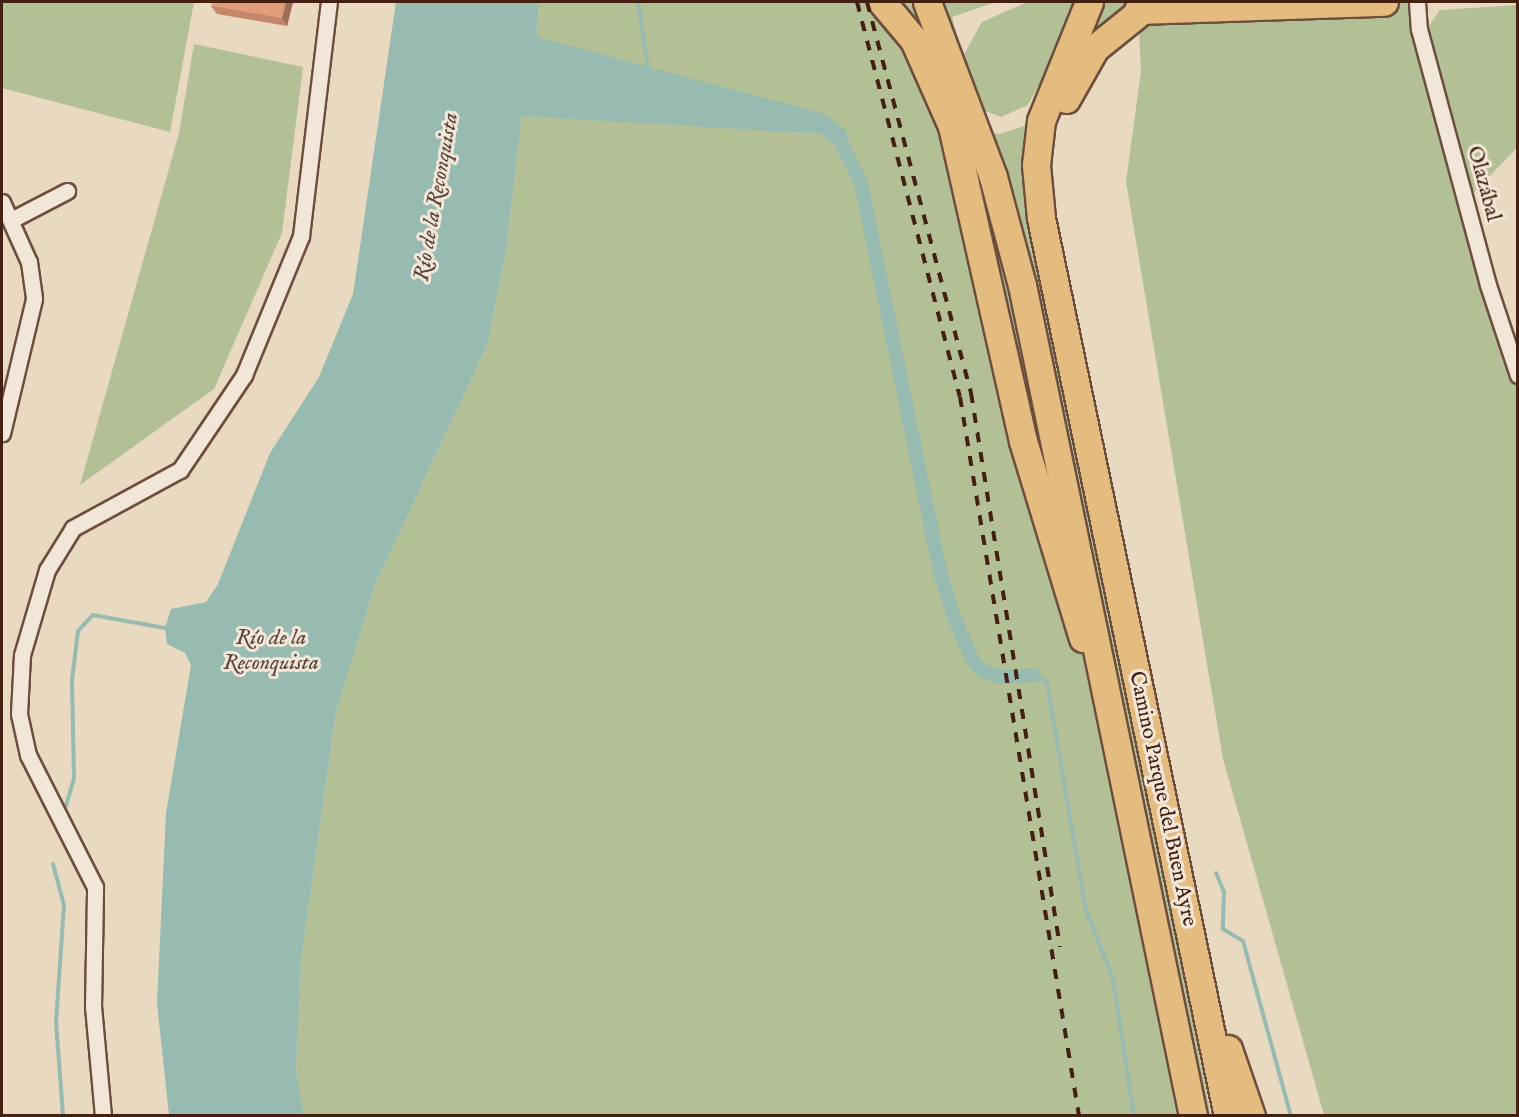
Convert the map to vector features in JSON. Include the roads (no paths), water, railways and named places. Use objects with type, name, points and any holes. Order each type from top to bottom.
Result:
[{"type":"highway","points":[[882,2],[914,40],[952,126],[1023,441],[1071,612],[1104,684]]},
{"type":"highway","points":[[927,2],[993,177],[1022,285],[1104,684]]},
{"type":"highway","points":[[1089,2],[1043,110],[1036,165],[1045,246],[1096,483]]},
{"type":"highway","points":[[1096,483],[1056,212],[1055,147],[1080,70],[1100,43],[1145,6],[1384,2]]},
{"type":"highway","name":"Camino Parque del Buen Ayre","points":[[1096,483],[1228,1116]]},
{"type":"highway","name":"Camino Parque del Buen Ayre","points":[[1104,684],[1193,1116]]},
{"type":"highway","points":[[1193,952],[1251,1116]]},
{"type":"street","points":[[103,1116],[93,1007],[96,887],[28,755],[19,714],[22,656],[47,570],[73,528],[180,470],[244,375],[301,236],[329,2]]},
{"type":"street","name":"Olazábal","points":[[1417,2],[1419,29],[1482,263],[1518,375]]},
{"type":"street","points":[[13,219],[67,191]]},
{"type":"street","points":[[2,202],[13,219],[29,262],[33,321],[2,433]]},
{"type":"water","name":"Río de la Reconquista","points":[[396,2],[539,2],[537,37],[824,114],[847,131],[852,158],[821,134],[522,116],[506,250],[488,343],[375,585],[336,713],[302,953],[296,1070],[304,1115],[169,1115],[157,1003],[166,813],[191,665],[185,653],[167,644],[165,628],[171,609],[206,602],[218,584],[270,453],[319,377],[353,294]]},
{"type":"waterway","points":[[638,2],[649,75]]},
{"type":"waterway","points":[[842,145],[861,183],[940,572],[954,617],[973,661],[983,671],[1001,677],[1034,675]]},
{"type":"waterway","points":[[66,806],[74,778],[72,680],[78,631],[93,615],[165,628]]},
{"type":"waterway","points":[[1034,675],[1047,683],[1086,910],[1113,979],[1134,1116]]},
{"type":"waterway","points":[[53,864],[64,905],[56,1022],[63,1116]]},
{"type":"waterway","points":[[1216,873],[1224,892],[1223,929],[1243,941],[1291,1116]]},
{"type":"railway","points":[[857,2],[960,397],[1079,1116]]},
{"type":"railway","points":[[867,2],[971,393],[1060,947]]}]
